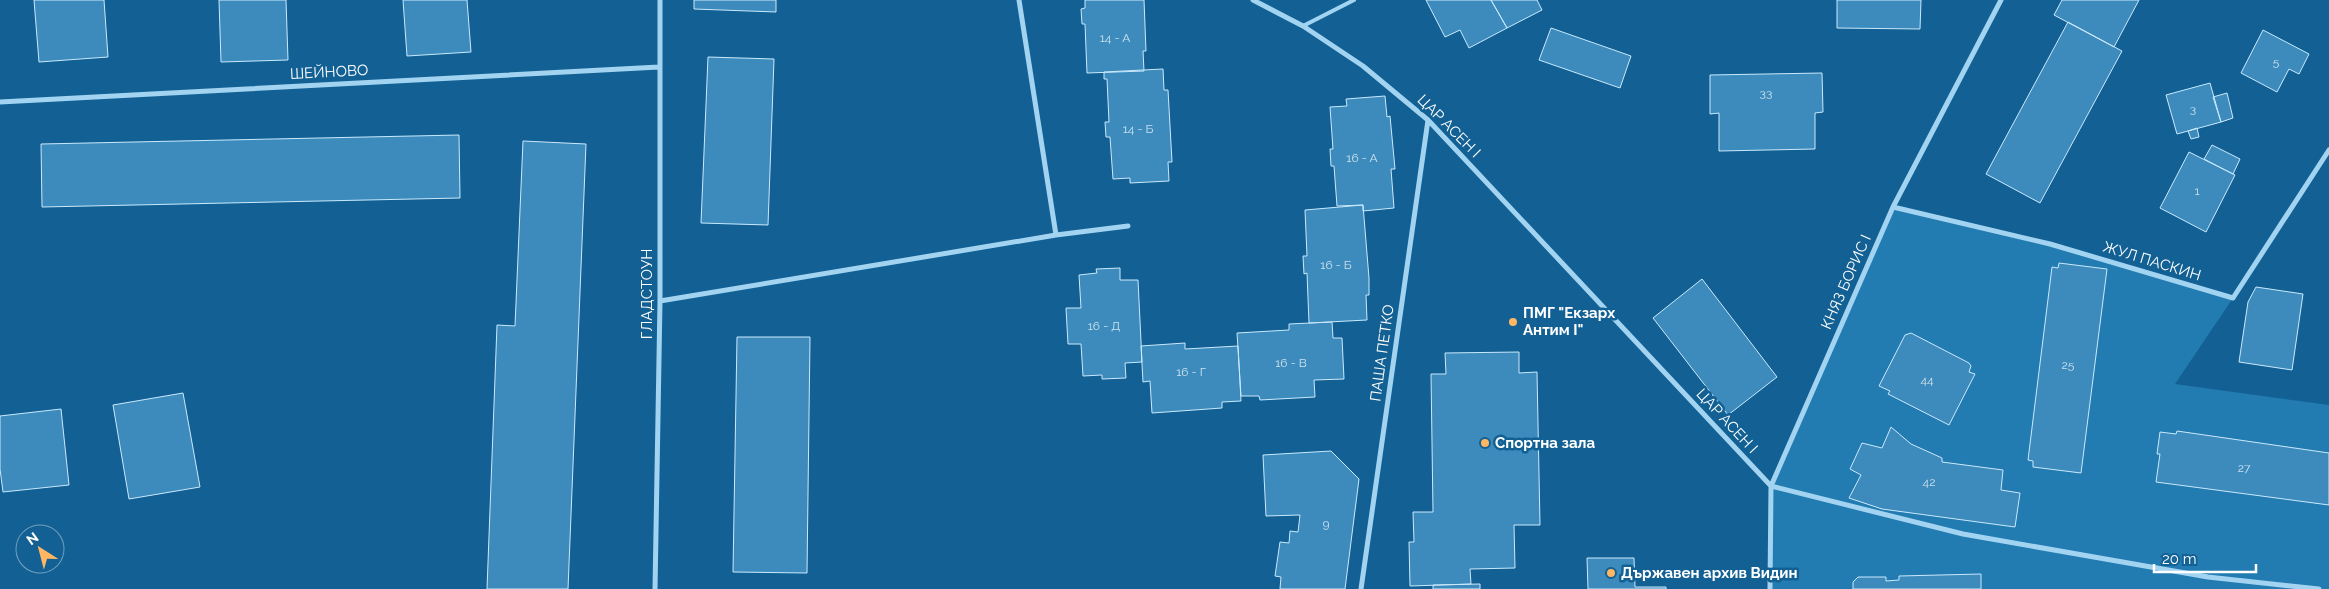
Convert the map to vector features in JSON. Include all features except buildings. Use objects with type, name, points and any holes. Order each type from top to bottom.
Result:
[{"type":"street","name":"ГЛАДСТОУН","points":[[655,589],[660,301],[660,0]]},
{"type":"street","points":[[1019,0],[1056,235]]},
{"type":"street","name":"ЦАР АСЕН I","points":[[1253,0],[1304,26],[1363,66],[1428,120],[1771,486]]},
{"type":"street","name":"КНЯЗ БОРИС I","points":[[1770,589],[1771,486],[1892,206],[2001,0]]},
{"type":"street","name":"ШЕЙНОВО","points":[[0,102],[659,67]]},
{"type":"street","name":"ПАША ПЕТКО","points":[[1361,589],[1428,120]]},
{"type":"street","name":"ЖУЛ ПАСКИН","points":[[1892,206],[2050,244],[2232,298],[2329,150]]},
{"type":"street","points":[[660,301],[1056,235],[1128,226]]},
{"type":"street","points":[[1771,486],[1962,534],[2208,577],[2319,589]]},
{"type":"lane","points":[[1304,26],[1354,0]]},
{"type":"shaded area","points":[[1893,207],[2050,244],[2233,298],[2175,384],[2329,405],[2329,589],[1770,589],[1771,486]]},
{"type":"place","name":"ПМГ \"Екзарх Антим I\"","points":[[1513,322]]},
{"type":"place","name":"Спортна зала","points":[[1485,443]]},
{"type":"place","name":"Държавен архив Видин","points":[[1611,573]]}]
